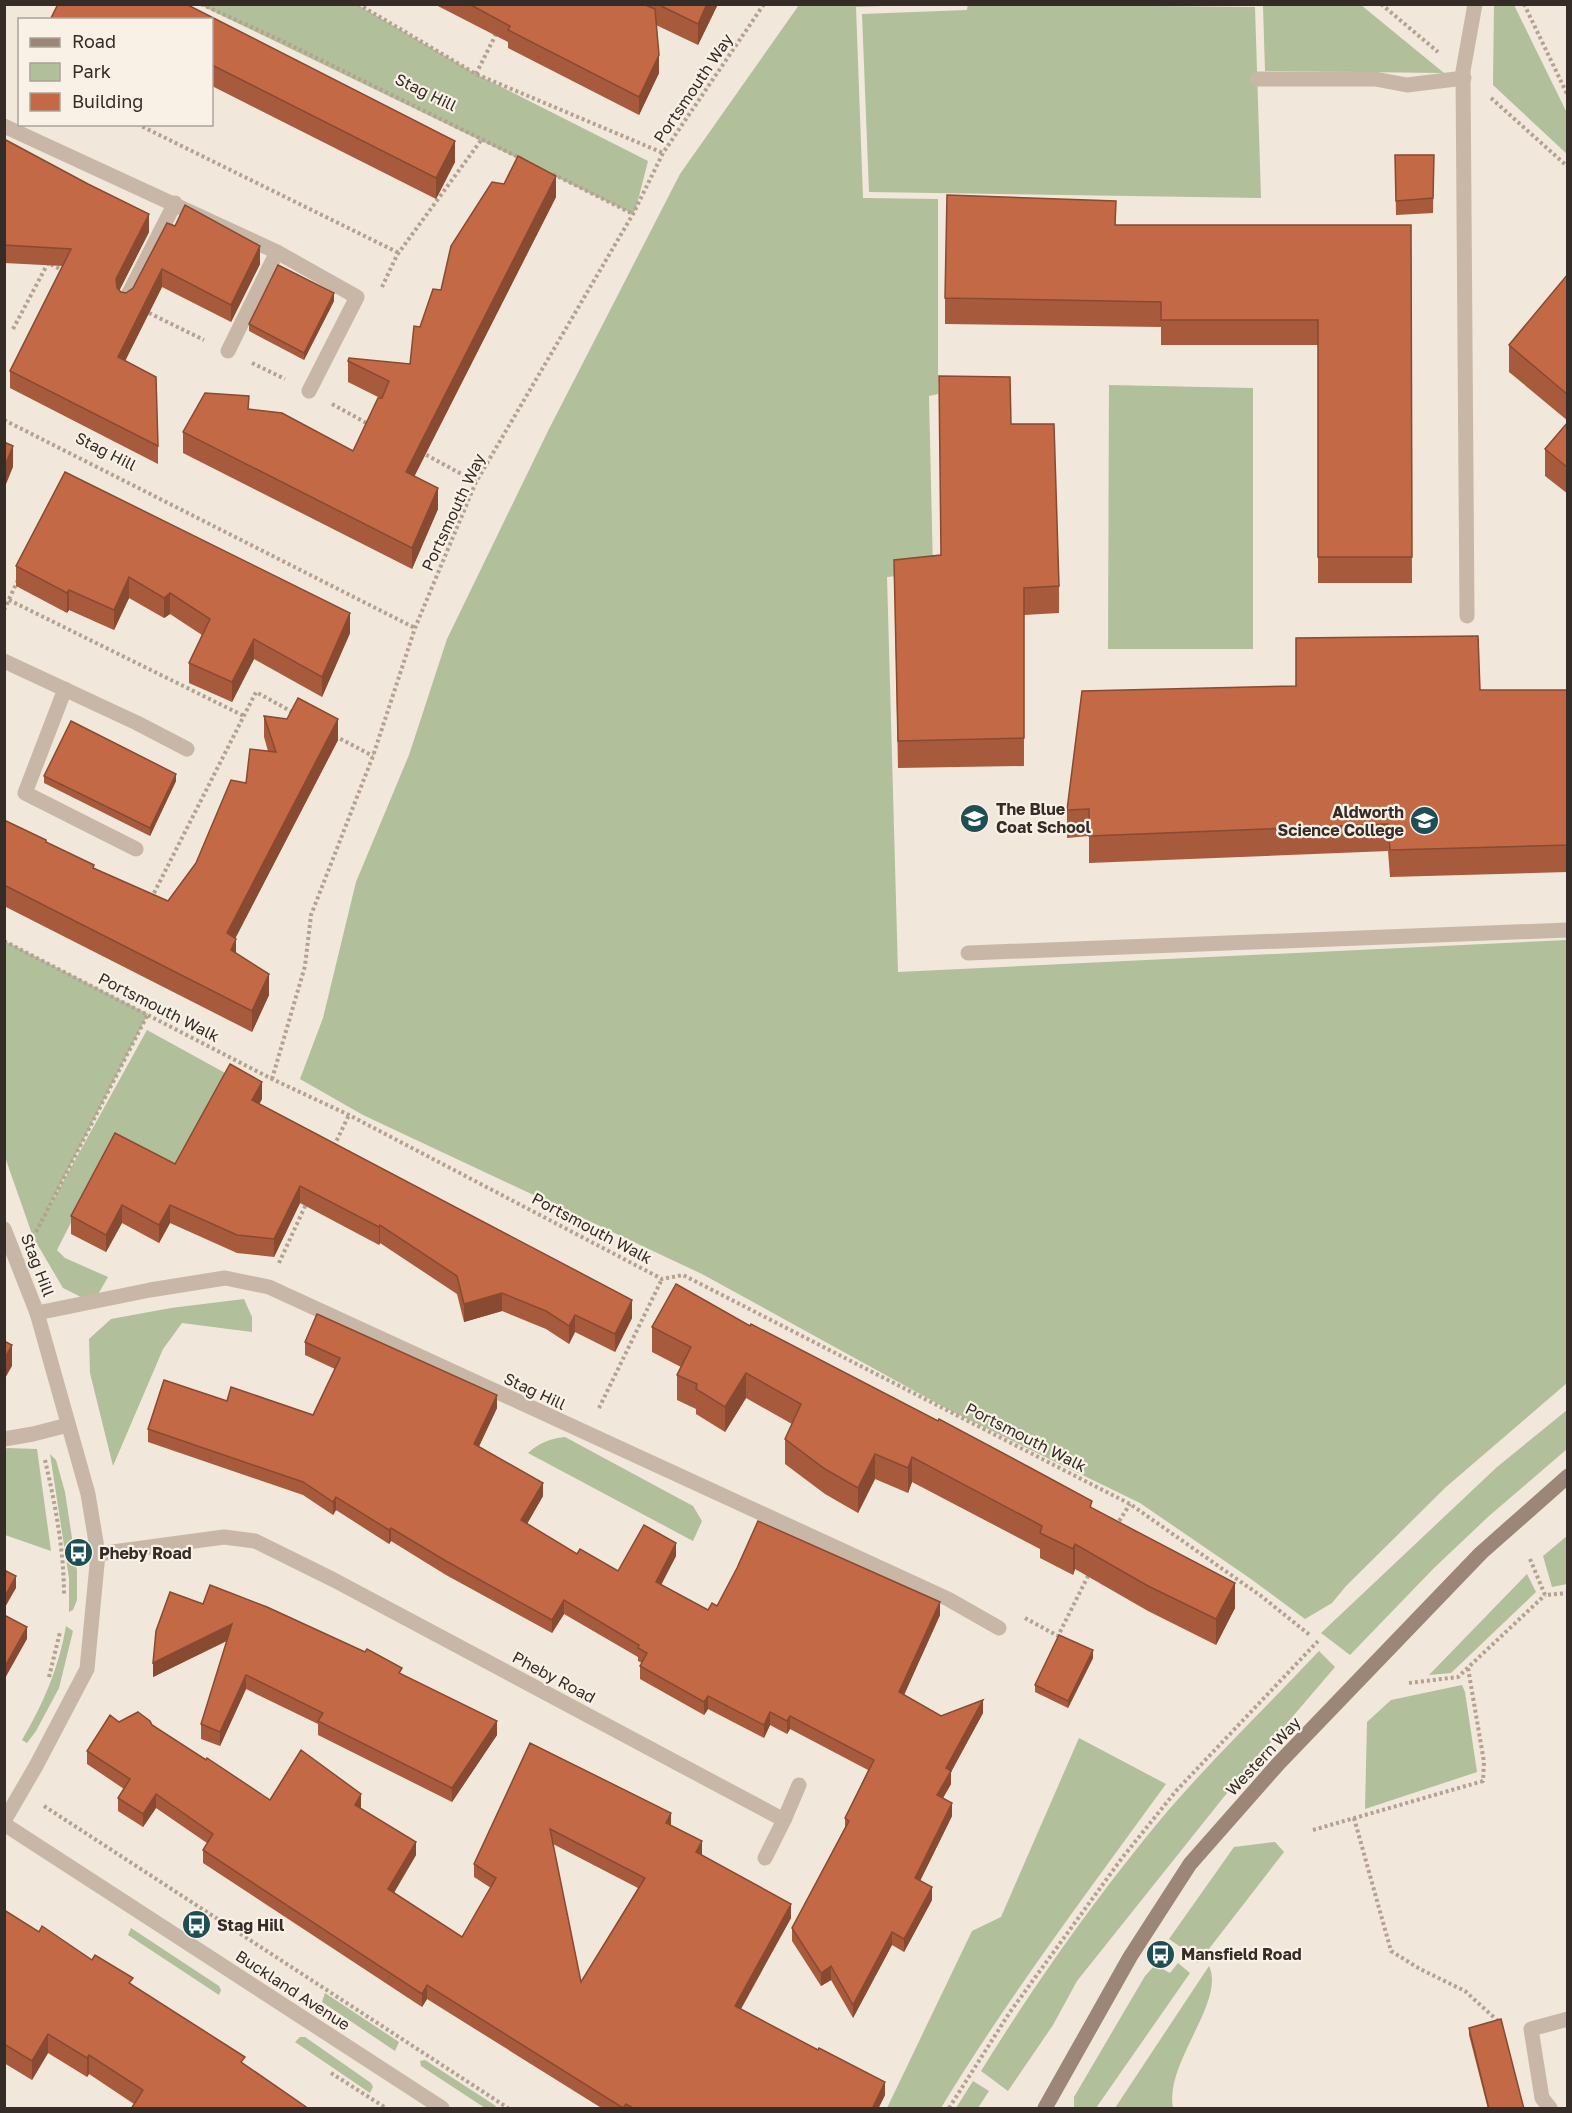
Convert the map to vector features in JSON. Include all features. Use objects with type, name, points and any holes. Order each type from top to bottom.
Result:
[{"type":"street","points":[[1467,616],[1463,71],[1475,4]]},
{"type":"street","points":[[1257,78],[1375,79],[1407,85],[1464,78]]},
{"type":"street","points":[[4,126],[277,252],[357,297],[309,391]]},
{"type":"street","points":[[126,301],[175,204]]},
{"type":"street","points":[[228,351],[277,252]]},
{"type":"street","points":[[4,661],[65,688],[187,749]]},
{"type":"street","points":[[65,688],[25,793],[136,849]]},
{"type":"street","points":[[968,953],[1568,930]]},
{"type":"street","name":"Stag Hill","points":[[4,1229],[37,1313],[88,1494],[98,1554],[87,1669],[4,1822]]},
{"type":"street","name":"Stag Hill","points":[[37,1313],[150,1290],[225,1278],[269,1287],[948,1599],[999,1628]]},
{"type":"street","points":[[4,1439],[68,1425]]},
{"type":"street","name":"Western Way","points":[[1045,2109],[1130,1957],[1190,1864],[1279,1763],[1481,1553],[1568,1476]]},
{"type":"street","name":"Pheby Road","points":[[98,1554],[224,1537],[255,1541],[334,1580],[784,1820]]},
{"type":"street","points":[[765,1858],[799,1785]]},
{"type":"street","name":"Buckland Avenue","points":[[4,1822],[441,2109]]},
{"type":"street","points":[[1550,2109],[1542,2098],[1531,2030],[1568,2019]]},
{"type":"path","name":"Stag Hill","points":[[201,4],[282,41],[522,159]]},
{"type":"path","points":[[358,4],[476,74],[663,153]]},
{"type":"path","name":"Portsmouth Way","points":[[272,1079],[305,966],[311,915],[373,756],[415,628],[476,482],[633,214],[663,153],[764,4]]},
{"type":"path","points":[[1524,4],[1568,96]]},
{"type":"path","points":[[476,74],[501,24]]},
{"type":"path","points":[[141,126],[399,253]]},
{"type":"path","points":[[379,294],[399,253],[482,139]]},
{"type":"path","points":[[543,169],[633,214]]},
{"type":"path","points":[[13,329],[48,263],[68,273]]},
{"type":"path","points":[[126,301],[309,391],[376,428]]},
{"type":"path","name":"Stag Hill","points":[[4,420],[415,628]]},
{"type":"path","points":[[418,450],[476,482]]},
{"type":"path","points":[[4,610],[22,571]]},
{"type":"path","points":[[9,600],[244,716]]},
{"type":"path","points":[[154,893],[256,692],[295,714]]},
{"type":"path","points":[[334,735],[373,756]]},
{"type":"path","name":"Portsmouth Walk","points":[[4,941],[272,1079],[349,1115],[662,1279],[684,1275],[1130,1504],[1261,1596],[1311,1636]]},
{"type":"path","points":[[18,1267],[148,1014]]},
{"type":"path","points":[[330,1155],[349,1115]]},
{"type":"path","points":[[269,1287],[311,1195]]},
{"type":"path","points":[[583,1433],[594,1419],[662,1279]]},
{"type":"path","points":[[38,1433],[52,1489],[64,1576],[63,1598]]},
{"type":"path","points":[[1112,1532],[1130,1504]]},
{"type":"path","points":[[1530,1559],[1545,1595]]},
{"type":"path","points":[[999,1628],[1009,1609],[1058,1636],[1090,1573]]},
{"type":"path","points":[[1409,1683],[1458,1677],[1545,1595],[1568,1593]]},
{"type":"path","points":[[45,1684],[61,1630]]},
{"type":"path","points":[[949,2109],[1010,2012],[1129,1850],[1176,1791],[1318,1641]]},
{"type":"path","points":[[1313,1830],[1483,1781],[1484,1762],[1468,1668]]},
{"type":"path","points":[[21,1791],[508,2109]]},
{"type":"path","points":[[1354,1818],[1390,1951],[1465,1991],[1503,2025],[1531,2030]]},
{"type":"green space","points":[[968,4],[1255,7],[1261,198],[869,192],[862,14],[967,10]]},
{"type":"green space","points":[[200,5],[358,5],[476,74],[648,161],[636,208],[633,214]]},
{"type":"green space","points":[[799,5],[909,5],[856,7],[863,198],[938,199],[938,394],[929,396],[933,572],[887,577],[898,972],[1567,940],[1567,1383],[1446,1487],[1346,1586],[1332,1603],[1305,1619],[1140,1503],[951,1411],[702,1274],[363,1115],[300,1079],[323,1018],[356,882],[409,755],[447,639],[549,429],[680,174]]},
{"type":"green space","points":[[1263,5],[1361,5],[1444,73],[1265,71]]},
{"type":"green space","points":[[1494,5],[1514,5],[1567,113],[1567,154],[1493,85]]},
{"type":"green space","points":[[1109,385],[1253,388],[1253,649],[1108,649]]},
{"type":"green space","points":[[5,941],[148,1014],[47,1211],[147,1030],[227,1074],[178,1169],[114,1138],[57,1250],[65,1258],[108,1277],[93,1303],[63,1288],[33,1237],[5,1157]]},
{"type":"green space","points":[[244,1299],[252,1317],[252,1332],[182,1323],[163,1349],[113,1466],[90,1373],[89,1339],[111,1319],[171,1308]]},
{"type":"green space","points":[[1567,1410],[1567,1449],[1489,1516],[1434,1568],[1350,1655],[1321,1633],[1497,1467]]},
{"type":"green space","points":[[565,1437],[693,1506],[702,1521],[693,1541],[528,1453],[545,1442]]},
{"type":"green space","points":[[7,1448],[37,1449],[51,1551],[5,1535],[4,1450]]},
{"type":"green space","points":[[50,1454],[56,1460],[65,1492],[77,1571],[77,1600],[73,1610],[69,1612],[69,1578]]},
{"type":"green space","points":[[1567,1536],[1567,1584],[1552,1587],[1543,1556]]},
{"type":"green space","points":[[1527,1574],[1536,1592],[1451,1673],[1429,1675]]},
{"type":"green space","points":[[66,1626],[73,1631],[59,1688],[27,1743],[22,1740],[49,1685]]},
{"type":"green space","points":[[1319,1651],[1335,1667],[1223,1798],[1077,1981],[1053,2025],[1008,2091],[981,2071],[1058,1954],[1163,1816]]},
{"type":"green space","points":[[1462,1685],[1477,1772],[1365,1809],[1367,1722],[1391,1700]]},
{"type":"green space","points":[[1079,1738],[1166,1784],[1022,1984],[941,2108],[887,2108],[972,1931],[1001,1917]]},
{"type":"green space","points":[[1275,1842],[1284,1852],[1198,1963],[1181,1951],[1182,1948],[1169,1939],[1234,1847]]},
{"type":"green space","points":[[131,1928],[219,1986],[221,1990],[219,1995],[128,1935]]},
{"type":"green space","points":[[1178,1963],[1190,1973],[1096,2108],[1074,2108],[1074,2097],[1145,1976],[1155,1965],[1170,1973]]},
{"type":"green space","points":[[1209,1966],[1212,1981],[1209,1997],[1177,2072],[1173,2090],[1173,2108],[1115,2108]]},
{"type":"green space","points":[[325,1993],[399,2042],[395,2051],[322,2002]]},
{"type":"green space","points":[[300,2037],[305,2037],[371,2083],[373,2087],[370,2093],[295,2042]]},
{"type":"green space","points":[[425,2060],[496,2106],[485,2108],[421,2066],[420,2061]]},
{"type":"green space","points":[[973,2081],[989,2091],[978,2108],[956,2108]]},
{"type":"building","points":[[58,4],[186,4],[455,141],[436,178],[213,66],[213,18],[51,18]]},
{"type":"building","points":[[469,4],[643,4],[655,9],[659,55],[639,97],[508,30],[510,26]]},
{"type":"building","points":[[657,4],[707,4],[698,24]]},
{"type":"building","points":[[4,139],[149,214],[116,279],[117,288],[121,292],[126,293],[133,288],[167,223],[175,226],[185,205],[260,246],[231,305],[162,269],[118,357],[156,377],[158,446],[10,371],[71,249],[4,245]]},
{"type":"building","points":[[1395,155],[1434,155],[1433,198],[1396,201]]},
{"type":"building","points":[[518,156],[556,176],[406,472],[438,488],[412,548],[183,432],[205,393],[249,396],[248,409],[282,413],[353,451],[378,398],[382,398],[389,381],[348,361],[349,358],[410,364],[414,326],[420,327],[433,289],[441,290],[451,246],[492,182],[504,184]]},
{"type":"building","points":[[947,195],[1116,201],[1115,225],[1411,225],[1412,557],[1318,557],[1318,320],[1161,320],[1161,302],[945,298]]},
{"type":"building","points":[[278,265],[334,293],[304,353],[249,324]]},
{"type":"building","points":[[1568,274],[1568,395],[1509,345]]},
{"type":"building","points":[[939,376],[1010,377],[1011,424],[1054,424],[1059,586],[1024,588],[1024,738],[898,741],[894,560],[941,555]]},
{"type":"building","points":[[1568,422],[1568,468],[1545,449]]},
{"type":"building","points":[[4,442],[13,446],[4,468]]},
{"type":"building","points":[[65,472],[350,613],[322,677],[254,639],[232,682],[189,663],[210,619],[170,593],[164,598],[129,577],[114,610],[69,590],[67,593],[16,566]]},
{"type":"building","points":[[1478,636],[1480,690],[1568,690],[1568,845],[1390,850],[1388,824],[1089,836],[1089,809],[1067,810],[1082,691],[1296,686],[1296,638]]},
{"type":"building","points":[[298,698],[338,719],[227,933],[236,939],[231,950],[269,974],[252,1011],[4,885],[4,820],[94,865],[93,868],[168,901],[196,863],[231,780],[246,783],[250,749],[276,752],[264,716],[287,719]]},
{"type":"building","points":[[71,721],[176,774],[150,828],[44,776]]},
{"type":"building","points":[[230,1064],[262,1082],[252,1100],[632,1300],[615,1334],[575,1315],[569,1326],[546,1311],[502,1293],[464,1304],[457,1276],[380,1225],[379,1227],[300,1186],[274,1239],[237,1235],[170,1205],[159,1225],[122,1205],[106,1235],[71,1216],[115,1133],[175,1164]]},
{"type":"building","points":[[676,1284],[750,1326],[751,1324],[938,1421],[939,1419],[1027,1466],[1092,1501],[1090,1507],[1235,1583],[1216,1619],[1148,1586],[1075,1544],[1073,1549],[1040,1533],[1042,1526],[912,1457],[908,1468],[875,1454],[858,1488],[825,1469],[785,1439],[801,1404],[746,1373],[725,1407],[696,1389],[697,1384],[677,1375],[691,1347],[652,1327]]},
{"type":"building","points":[[317,1314],[497,1395],[474,1444],[543,1483],[521,1520],[577,1554],[580,1549],[618,1571],[644,1525],[676,1543],[656,1582],[708,1610],[712,1603],[717,1606],[758,1521],[940,1602],[899,1692],[941,1716],[983,1700],[946,1768],[951,1771],[937,1795],[952,1803],[915,1878],[932,1887],[904,1939],[892,1932],[853,2005],[831,1966],[821,1973],[792,1928],[849,1821],[845,1818],[874,1760],[790,1716],[787,1721],[770,1712],[764,1725],[708,1696],[704,1702],[640,1666],[647,1653],[638,1648],[639,1645],[564,1600],[552,1620],[391,1528],[389,1530],[336,1497],[333,1502],[303,1482],[148,1429],[164,1380],[227,1401],[231,1387],[313,1415],[340,1358],[305,1342]]},
{"type":"building","points":[[4,1341],[12,1345],[4,1359]]},
{"type":"building","points":[[4,1570],[16,1576],[4,1598]]},
{"type":"building","points":[[210,1585],[267,1607],[365,1652],[367,1649],[402,1668],[399,1673],[497,1721],[452,1788],[318,1721],[323,1713],[246,1675],[220,1732],[201,1724],[232,1624],[153,1663],[156,1631],[170,1592],[203,1604]]},
{"type":"building","points":[[4,1615],[27,1627],[4,1668]]},
{"type":"building","points":[[1059,1635],[1093,1650],[1068,1701],[1035,1685]]},
{"type":"building","points":[[138,1712],[152,1725],[270,1800],[301,1750],[361,1794],[355,1805],[416,1842],[388,1889],[462,1937],[496,1878],[474,1864],[530,1743],[671,1813],[666,1823],[702,1841],[696,1852],[791,1904],[735,2006],[885,2082],[872,2109],[635,2109],[626,2104],[623,2108],[427,1985],[422,1994],[203,1850],[213,1834],[156,1794],[143,1814],[118,1798],[130,1779],[87,1751],[110,1715],[119,1722]],"holes":[[[550,1829],[645,1878],[581,1982]]]},
{"type":"building","points":[[4,1910],[39,1932],[42,1926],[92,1960],[95,1955],[133,1978],[129,1983],[245,2057],[241,2062],[309,2109],[131,2109],[143,2090],[89,2055],[87,2058],[48,2034],[32,2061],[4,2044]]},
{"type":"building","points":[[1501,2019],[1524,2109],[1489,2109],[1469,2028]]},
{"type":"place","name":"The Blue Coat School","points":[[975,818]]},
{"type":"place","name":"Aldworth Science College","points":[[1425,821]]},
{"type":"place","name":"Pheby Road","points":[[78,1553]]},
{"type":"place","name":"Stag Hill","points":[[196,1925]]},
{"type":"place","name":"Mansfield Road","points":[[1160,1954]]}]
